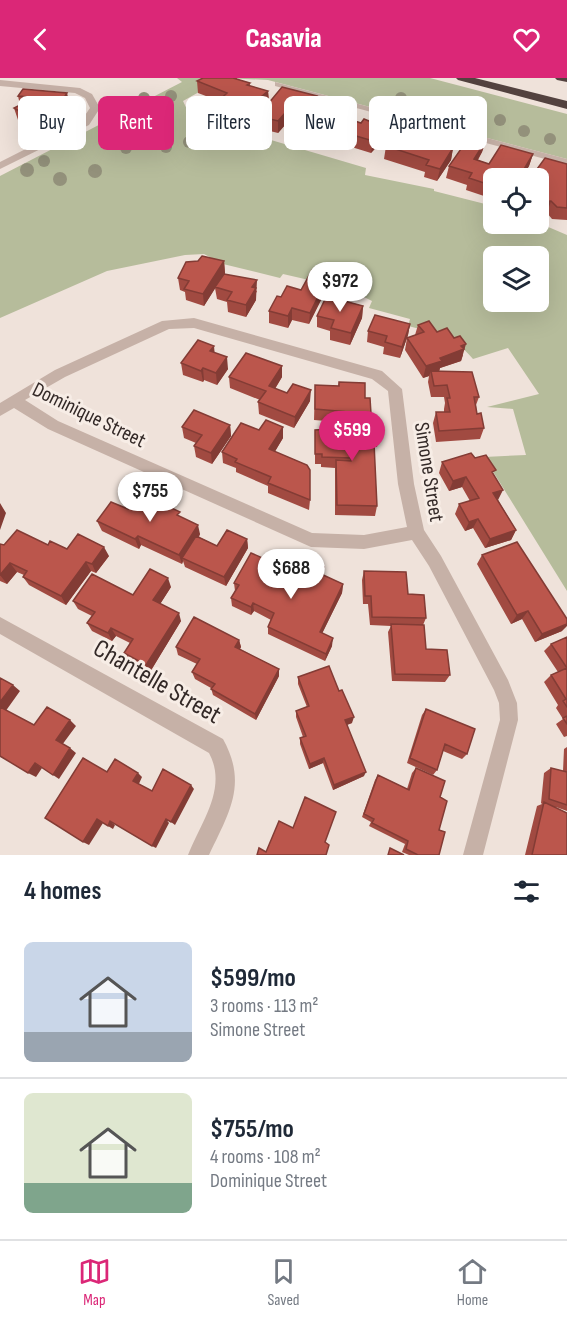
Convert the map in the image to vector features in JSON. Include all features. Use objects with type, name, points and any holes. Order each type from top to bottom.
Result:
[{"type":"highway","points":[[462,78],[567,105]]},
{"type":"highway","points":[[561,78],[567,80]]},
{"type":"street","points":[[0,83],[77,90],[89,96],[95,108],[85,123],[0,166]]},
{"type":"street","points":[[278,84],[567,162]]},
{"type":"street","name":"Simone Street","points":[[0,410],[13,400],[157,329],[177,323],[194,323],[377,375],[395,388],[398,397],[406,484],[416,532],[435,561],[502,686],[508,704],[508,720],[473,855]]},
{"type":"street","name":"Dominique Street","points":[[13,400],[53,425],[311,540],[329,543],[367,543],[416,532]]},
{"type":"street","name":"Chantelle Street","points":[[0,625],[216,746],[225,763],[226,784],[224,796],[198,855]]},
{"type":"green space","points":[[177,78],[224,78],[192,96],[186,96],[183,101],[186,107],[186,150],[272,150],[272,140],[284,144],[284,150],[305,150],[366,168],[365,175],[434,189],[434,191],[483,203],[483,234],[549,234],[549,227],[567,235],[567,591],[484,457],[526,455],[513,409],[487,407],[539,394],[508,348],[473,359],[451,340],[436,333],[408,326],[410,319],[369,308],[372,301],[348,289],[283,274],[280,278],[223,264],[204,254],[185,255],[107,271],[0,318],[0,176],[50,150],[86,150],[86,132],[98,125],[98,150],[174,150],[174,96],[155,96],[182,82]]},
{"type":"green space","points":[[224,78],[430,78],[567,114],[567,159],[487,138],[487,96],[369,96],[369,107],[357,104],[357,96],[329,96],[268,80]]},
{"type":"building","points":[[203,78],[233,78],[268,91],[262,96],[224,96],[227,93],[197,81]]},
{"type":"building","points":[[282,87],[317,96],[284,96],[284,114],[278,121],[272,120],[272,99]]},
{"type":"building","points":[[23,89],[67,93],[65,96],[18,96]]},
{"type":"building","points":[[364,119],[369,121],[369,140],[357,136],[357,122],[361,123]]},
{"type":"building","points":[[501,145],[533,154],[525,168],[483,168],[483,183],[469,178],[472,173],[449,166],[460,150],[480,150],[474,159],[489,164]]},
{"type":"building","points":[[398,150],[452,150],[440,169],[426,165],[429,160]]},
{"type":"building","points":[[545,158],[567,164],[567,208],[557,207],[549,201],[549,168],[538,168]]},
{"type":"building","points":[[202,256],[224,261],[203,294],[184,289],[189,281],[178,278],[186,262],[198,261]]},
{"type":"building","points":[[312,270],[329,274],[310,313],[292,308],[288,316],[269,311],[277,296],[281,297],[287,286],[301,290]]},
{"type":"building","points":[[224,274],[257,280],[252,287],[256,288],[246,305],[227,300],[232,292],[215,287]]},
{"type":"building","points":[[328,293],[346,297],[344,301],[363,306],[351,333],[331,328],[334,320],[317,316]]},
{"type":"building","points":[[375,315],[410,324],[402,347],[385,342],[387,336],[368,331]]},
{"type":"building","points":[[429,321],[437,332],[447,328],[454,338],[460,336],[466,344],[461,346],[464,349],[440,358],[442,361],[426,366],[407,338],[424,332],[418,325]]},
{"type":"building","points":[[198,340],[214,346],[210,351],[227,357],[216,373],[203,368],[201,371],[181,363]]},
{"type":"building","points":[[246,353],[282,366],[269,386],[287,393],[293,384],[311,390],[295,417],[258,402],[266,391],[229,377]]},
{"type":"building","points":[[431,371],[472,372],[479,397],[474,397],[477,414],[481,413],[484,428],[439,431],[436,412],[450,412],[447,398],[450,398],[447,385],[434,386]]},
{"type":"building","points":[[339,382],[365,383],[365,398],[370,398],[371,414],[315,409],[315,385],[339,386]]},
{"type":"building","points":[[194,410],[230,425],[211,453],[194,446],[202,435],[182,427]]},
{"type":"building","points":[[266,420],[283,427],[269,449],[307,465],[310,470],[310,500],[268,483],[271,477],[235,462],[237,459],[222,452],[241,423],[259,430]]},
{"type":"building","points":[[363,420],[378,420],[379,436],[368,436],[368,443],[374,443],[377,506],[337,505],[336,460],[351,461],[351,458],[322,457],[322,454],[315,454],[315,430],[364,427]]},
{"type":"building","points":[[471,453],[475,458],[486,455],[496,470],[492,472],[503,490],[493,493],[516,530],[490,539],[478,519],[469,522],[459,504],[479,498],[466,477],[453,481],[442,462]]},
{"type":"building","points":[[140,493],[180,512],[177,515],[198,525],[179,555],[138,536],[135,539],[97,521],[111,502],[128,509]]},
{"type":"building","points":[[17,530],[48,545],[50,541],[67,549],[78,534],[104,547],[92,564],[86,562],[61,596],[23,577],[27,571],[10,563],[0,575],[0,544],[4,545]]},
{"type":"building","points":[[227,530],[247,539],[224,577],[182,558],[196,536],[217,546]]},
{"type":"building","points":[[517,542],[567,619],[567,624],[542,634],[528,611],[517,615],[482,555]]},
{"type":"building","points":[[251,553],[274,563],[266,576],[289,587],[304,558],[324,567],[321,574],[343,584],[320,632],[333,638],[326,654],[268,627],[274,613],[253,603],[251,607],[231,598],[239,585],[234,583]]},
{"type":"building","points":[[150,569],[168,578],[153,600],[179,613],[146,665],[124,653],[133,639],[111,628],[108,633],[87,623],[95,612],[73,601],[92,574],[133,595]]},
{"type":"building","points":[[364,571],[406,572],[408,594],[424,595],[426,618],[372,617],[371,596],[365,596]]},
{"type":"building","points":[[194,617],[239,640],[235,647],[279,669],[255,714],[211,689],[215,684],[192,672],[200,659],[176,647]]},
{"type":"building","points":[[391,624],[424,625],[426,649],[447,650],[450,675],[395,674]]},
{"type":"building","points":[[567,637],[567,668],[551,644]]},
{"type":"building","points":[[329,666],[339,691],[342,690],[354,717],[345,720],[366,772],[334,785],[324,758],[310,764],[300,738],[306,736],[296,711],[309,706],[298,677]]},
{"type":"building","points":[[567,668],[567,707],[563,701],[566,699],[551,675]]},
{"type":"building","points":[[0,678],[13,685],[0,702]]},
{"type":"building","points":[[0,707],[34,725],[47,707],[70,720],[56,740],[70,748],[53,775],[35,763],[28,773],[0,756]]},
{"type":"building","points":[[426,709],[475,729],[467,754],[445,744],[437,770],[410,758]]},
{"type":"building","points":[[83,758],[107,772],[115,759],[138,773],[133,781],[152,791],[163,769],[191,785],[171,822],[166,819],[152,846],[110,821],[108,826],[97,819],[83,842],[45,818]]},
{"type":"building","points":[[416,768],[445,781],[440,797],[447,801],[439,830],[445,832],[439,855],[418,855],[406,849],[408,841],[372,823],[374,819],[364,814],[378,775],[409,790]]},
{"type":"building","points":[[551,768],[567,772],[567,805],[549,799]]},
{"type":"building","points":[[305,797],[336,812],[325,842],[329,845],[326,855],[257,855],[259,848],[266,852],[279,821],[293,828]]},
{"type":"building","points":[[544,802],[567,813],[567,855],[532,855]]},
{"type":"building","points":[[390,848],[404,855],[388,855]]}]
